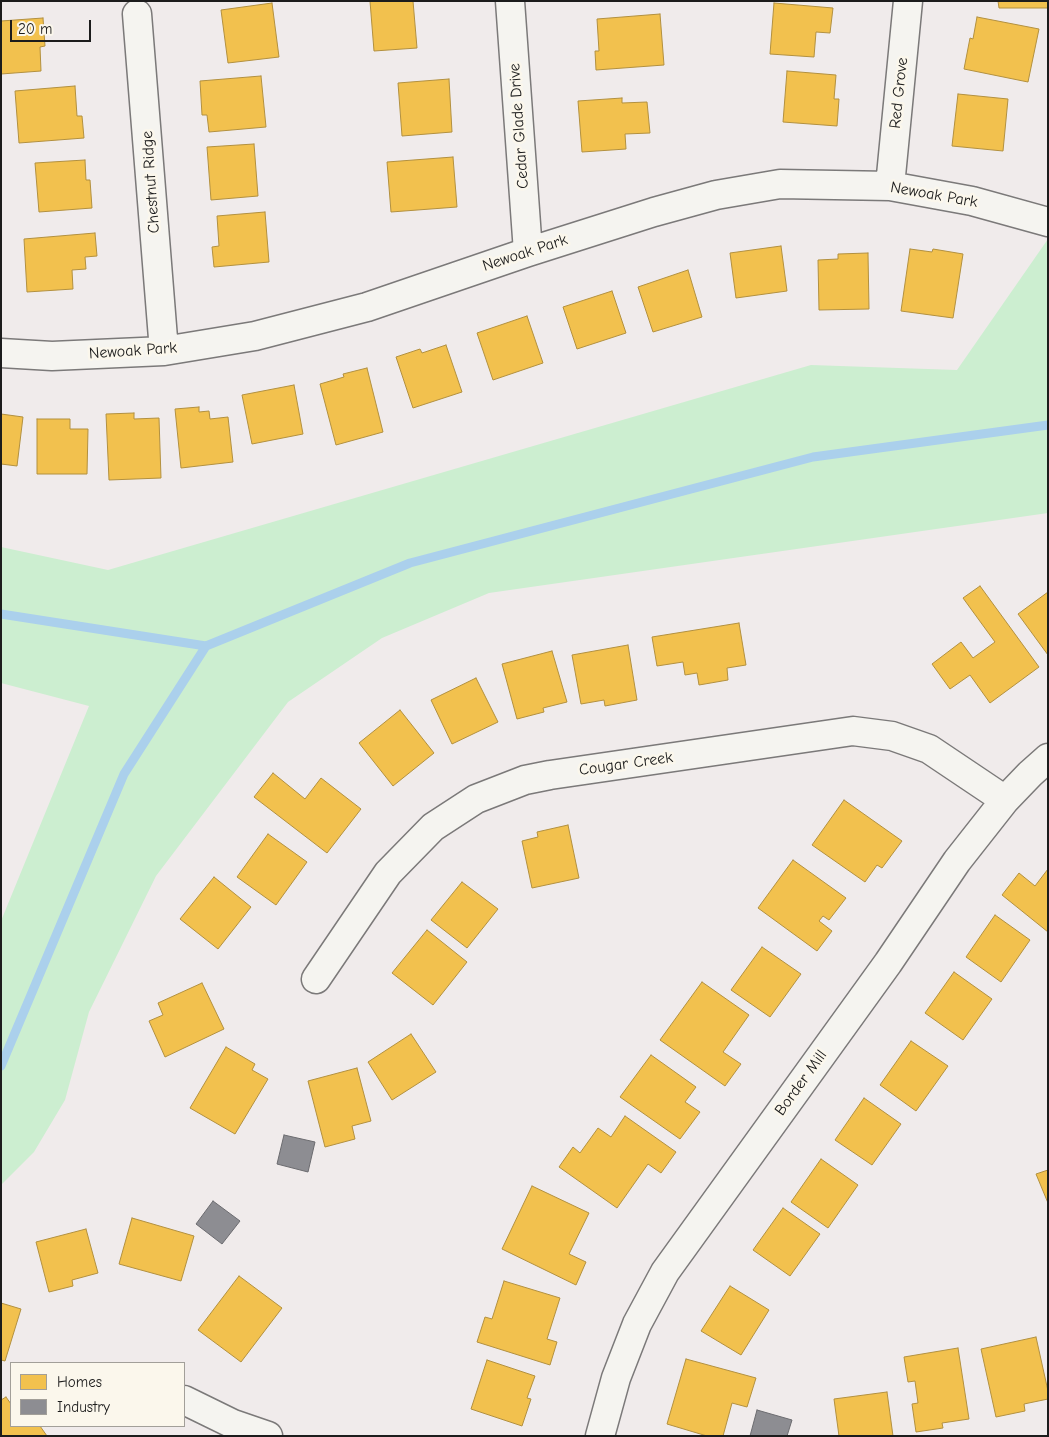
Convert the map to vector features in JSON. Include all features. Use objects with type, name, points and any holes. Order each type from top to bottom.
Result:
[{"type":"street","name":"Cedar Glade Drive","points":[[510,1],[528,252]]},
{"type":"street","name":"Red Grove","points":[[890,186],[908,1]]},
{"type":"street","name":"Chestnut Ridge","points":[[138,14],[164,351]]},
{"type":"street","name":"Newoak Park","points":[[1,353],[52,356],[164,351],[255,336],[367,307],[528,252],[654,212],[716,195],[780,184],[890,186],[972,201],[1048,222]]},
{"type":"street","name":"Cougar Creek","points":[[316,979],[388,873],[433,827],[476,798],[525,780],[854,731],[892,736],[929,749],[1005,800]]},
{"type":"street","name":"Border Mill","points":[[600,1436],[616,1378],[634,1333],[665,1272],[888,963],[957,860],[1005,800],[1048,758]]},
{"type":"street","points":[[185,1400],[232,1424],[268,1436]]},
{"type":"green space","points":[[1048,239],[1048,513],[489,593],[382,638],[288,702],[156,876],[89,1012],[65,1100],[34,1152],[1,1185],[1,921],[89,706],[1,683],[1,547],[108,570],[811,365],[957,370]]},
{"type":"building: Homes","points":[[370,1],[413,1],[417,48],[374,51]]},
{"type":"building: Homes","points":[[998,1],[1048,1],[1048,8],[999,8]]},
{"type":"building: Homes","points":[[272,3],[279,57],[228,63],[221,10]]},
{"type":"building: Homes","points":[[774,3],[833,8],[830,33],[816,32],[814,57],[770,54]]},
{"type":"building: Homes","points":[[660,14],[664,65],[596,70],[595,51],[599,51],[597,19]]},
{"type":"building: Homes","points":[[977,17],[1039,29],[1028,82],[964,69],[970,38],[973,39]]},
{"type":"building: Homes","points":[[43,18],[45,46],[40,47],[41,71],[1,74],[1,21]]},
{"type":"building: Homes","points":[[787,71],[836,75],[834,99],[839,99],[837,126],[783,122]]},
{"type":"building: Homes","points":[[261,76],[266,127],[209,132],[207,115],[202,115],[200,81]]},
{"type":"building: Homes","points":[[449,79],[452,132],[402,136],[398,83]]},
{"type":"building: Homes","points":[[75,86],[77,116],[82,116],[84,138],[19,143],[15,91]]},
{"type":"building: Homes","points":[[958,94],[1008,99],[1003,151],[952,146]]},
{"type":"building: Homes","points":[[622,98],[622,103],[647,102],[650,133],[625,134],[626,149],[582,152],[578,101]]},
{"type":"building: Homes","points":[[254,144],[258,196],[211,200],[207,147]]},
{"type":"building: Homes","points":[[453,157],[457,207],[391,212],[387,162]]},
{"type":"building: Homes","points":[[85,160],[86,180],[90,180],[92,208],[39,212],[35,163]]},
{"type":"building: Homes","points":[[265,212],[269,262],[214,267],[212,247],[219,246],[217,216]]},
{"type":"building: Homes","points":[[95,233],[97,256],[85,257],[86,269],[72,270],[73,289],[27,292],[24,239]]},
{"type":"building: Homes","points":[[781,246],[787,291],[736,298],[730,253]]},
{"type":"building: Homes","points":[[910,249],[932,252],[933,249],[963,254],[953,318],[901,311]]},
{"type":"building: Homes","points":[[868,253],[869,309],[819,310],[818,260],[838,259],[838,254]]},
{"type":"building: Homes","points":[[688,270],[702,317],[653,332],[638,287]]},
{"type":"building: Homes","points":[[612,291],[626,333],[577,349],[563,307]]},
{"type":"building: Homes","points":[[527,316],[543,363],[493,380],[477,333]]},
{"type":"building: Homes","points":[[446,345],[462,392],[413,408],[396,357],[420,349],[422,353]]},
{"type":"building: Homes","points":[[367,368],[383,432],[336,445],[320,384],[344,377],[343,374]]},
{"type":"building: Homes","points":[[294,385],[303,434],[252,444],[242,395]]},
{"type":"building: Homes","points":[[199,407],[199,412],[209,411],[210,419],[228,417],[233,462],[181,468],[175,409]]},
{"type":"building: Homes","points":[[134,413],[134,419],[159,418],[161,478],[109,480],[106,414]]},
{"type":"building: Homes","points":[[1,414],[23,417],[17,466],[1,464]]},
{"type":"building: Homes","points":[[37,419],[70,419],[70,429],[88,429],[87,474],[37,474]]},
{"type":"building: Homes","points":[[980,586],[1039,667],[990,703],[970,675],[950,689],[932,664],[961,642],[973,658],[995,642],[963,598]]},
{"type":"building: Homes","points":[[1048,592],[1048,655],[1018,614]]},
{"type":"building: Homes","points":[[739,623],[746,665],[727,668],[728,680],[699,685],[697,673],[685,675],[683,662],[657,666],[652,637]]},
{"type":"building: Homes","points":[[628,645],[637,700],[605,706],[604,700],[581,704],[572,655]]},
{"type":"building: Homes","points":[[552,651],[567,702],[543,708],[544,712],[517,719],[502,664]]},
{"type":"building: Homes","points":[[476,678],[498,722],[452,744],[431,700]]},
{"type":"building: Homes","points":[[400,710],[434,753],[393,786],[359,743]]},
{"type":"building: Homes","points":[[273,773],[305,799],[321,778],[361,809],[327,853],[254,797]]},
{"type":"building: Homes","points":[[844,800],[902,841],[882,868],[877,865],[865,882],[812,845]]},
{"type":"building: Homes","points":[[568,825],[579,878],[532,888],[522,841],[538,837],[537,832]]},
{"type":"building: Homes","points":[[268,834],[307,862],[276,905],[237,877]]},
{"type":"building: Homes","points":[[793,860],[846,898],[829,920],[823,916],[819,921],[832,931],[817,951],[758,908]]},
{"type":"building: Homes","points":[[1048,869],[1048,932],[1002,895],[1019,873],[1035,886]]},
{"type":"building: Homes","points":[[214,877],[251,907],[218,949],[180,919]]},
{"type":"building: Homes","points":[[462,882],[498,909],[467,948],[431,920]]},
{"type":"building: Homes","points":[[995,915],[1030,940],[1001,982],[966,957]]},
{"type":"building: Homes","points":[[427,930],[467,962],[433,1005],[392,973]]},
{"type":"building: Homes","points":[[762,947],[801,974],[770,1017],[731,990]]},
{"type":"building: Homes","points":[[954,972],[992,999],[963,1040],[925,1013]]},
{"type":"building: Homes","points":[[702,982],[749,1015],[723,1052],[741,1064],[725,1086],[660,1040]]},
{"type":"building: Homes","points":[[202,983],[224,1029],[165,1057],[149,1021],[163,1015],[158,1003]]},
{"type":"building: Homes","points":[[411,1034],[436,1072],[392,1100],[368,1062]]},
{"type":"building: Homes","points":[[911,1041],[948,1066],[916,1111],[880,1085]]},
{"type":"building: Homes","points":[[226,1047],[255,1064],[252,1070],[268,1079],[235,1134],[190,1108]]},
{"type":"building: Homes","points":[[651,1055],[696,1087],[685,1102],[700,1112],[680,1139],[620,1097]]},
{"type":"building: Homes","points":[[357,1068],[371,1121],[352,1126],[355,1139],[325,1147],[308,1081]]},
{"type":"building: Homes","points":[[864,1098],[901,1124],[872,1165],[835,1140]]},
{"type":"building: Homes","points":[[625,1116],[676,1152],[661,1173],[648,1164],[617,1208],[559,1167],[573,1147],[580,1153],[598,1128],[611,1137]]},
{"type":"building: Homes","points":[[821,1159],[858,1185],[828,1228],[791,1202]]},
{"type":"building: Homes","points":[[1048,1170],[1048,1203],[1036,1174]]},
{"type":"building: Homes","points":[[532,1186],[589,1213],[569,1254],[586,1262],[576,1285],[502,1249]]},
{"type":"building: Homes","points":[[783,1208],[820,1234],[790,1276],[753,1250]]},
{"type":"building: Homes","points":[[132,1218],[194,1236],[181,1281],[119,1264]]},
{"type":"building: Homes","points":[[86,1229],[98,1273],[72,1280],[73,1286],[49,1292],[36,1242]]},
{"type":"building: Homes","points":[[239,1276],[282,1308],[241,1362],[198,1330]]},
{"type":"building: Homes","points":[[504,1281],[560,1298],[547,1339],[557,1342],[550,1365],[477,1342],[485,1317],[492,1319]]},
{"type":"building: Homes","points":[[730,1286],[769,1310],[741,1355],[701,1331]]},
{"type":"building: Homes","points":[[1,1303],[21,1309],[5,1361],[1,1360]]},
{"type":"building: Homes","points":[[1036,1337],[1048,1391],[1048,1399],[1024,1404],[1025,1411],[996,1417],[981,1349]]},
{"type":"building: Homes","points":[[958,1348],[969,1419],[942,1423],[943,1428],[916,1432],[912,1404],[918,1403],[915,1381],[908,1382],[904,1357]]},
{"type":"building: Homes","points":[[686,1359],[756,1378],[747,1407],[732,1403],[723,1436],[707,1436],[667,1424]]},
{"type":"building: Homes","points":[[487,1360],[535,1376],[527,1398],[531,1399],[522,1426],[471,1409]]},
{"type":"building: Homes","points":[[887,1392],[893,1436],[839,1436],[834,1399]]},
{"type":"building: Homes","points":[[6,1397],[10,1403],[10,1427],[41,1427],[47,1436],[1,1436],[1,1400]]},
{"type":"building: Industry","points":[[284,1135],[315,1142],[308,1172],[277,1164]]},
{"type":"building: Industry","points":[[213,1201],[240,1221],[222,1244],[196,1224]]},
{"type":"building: Industry","points":[[757,1410],[792,1420],[787,1436],[750,1436]]},
{"type":"waterway","points":[[1,1066],[124,774],[206,646],[410,563],[813,457],[1048,425]]},
{"type":"waterway","points":[[1,614],[206,646]]}]
